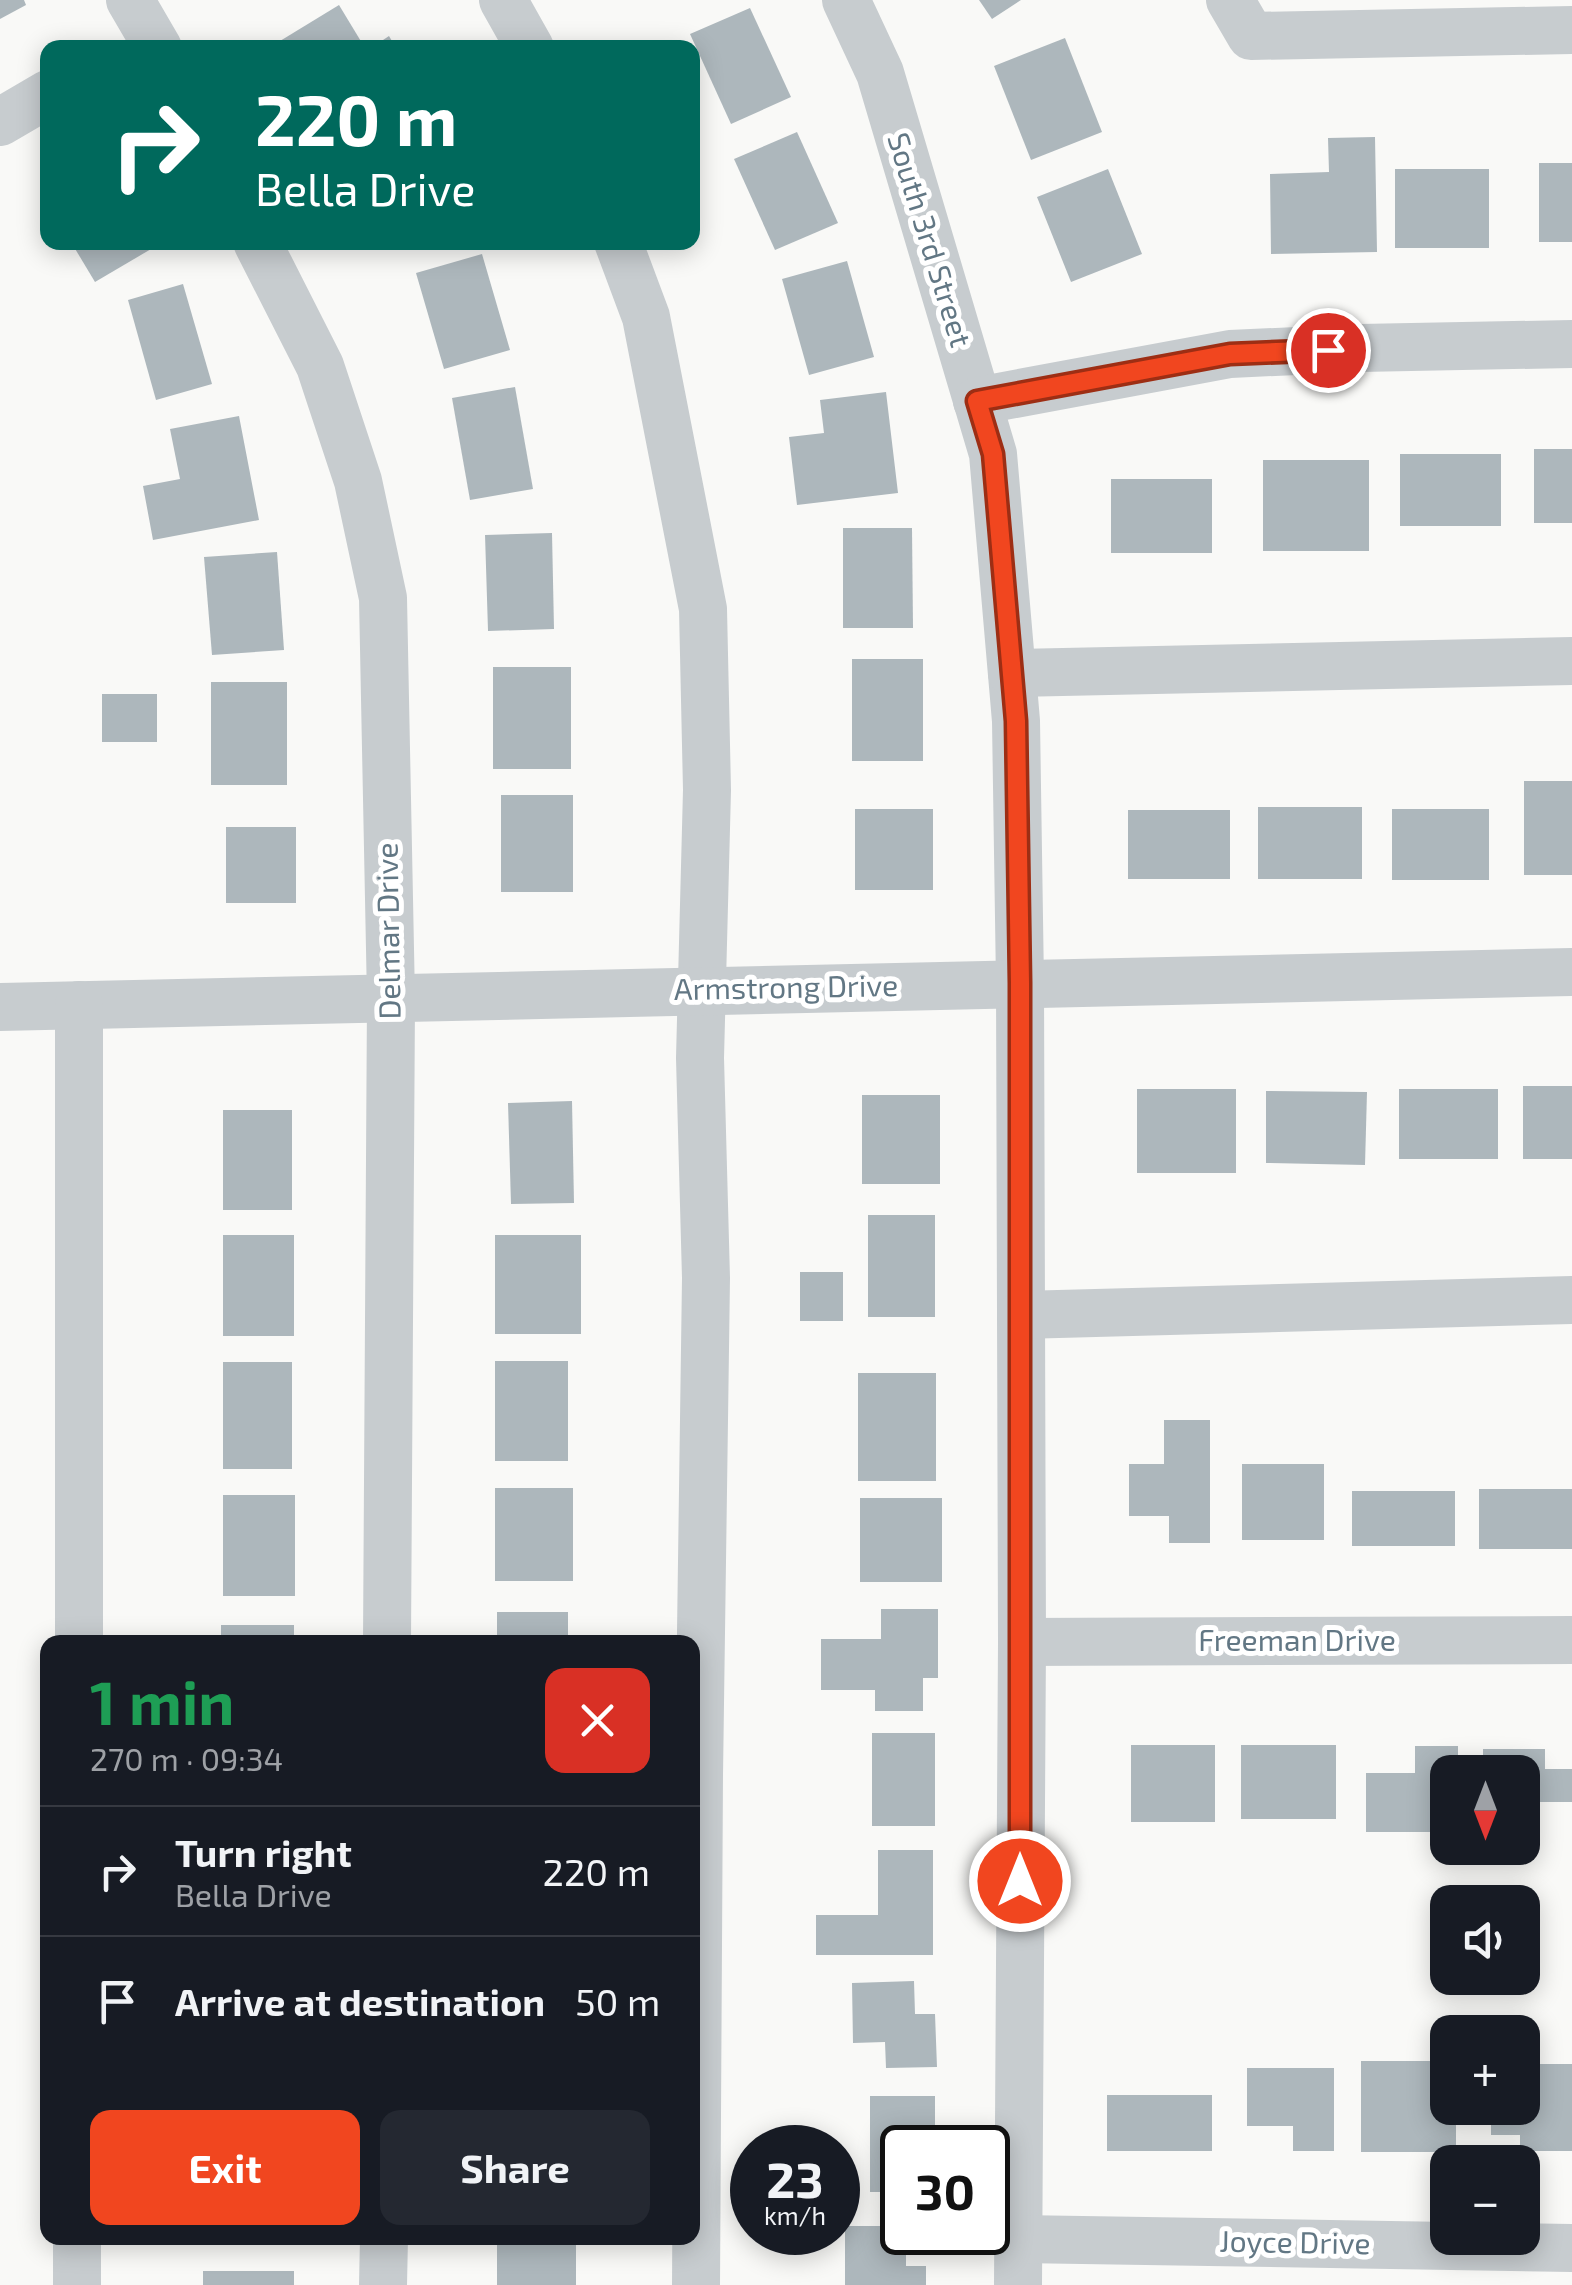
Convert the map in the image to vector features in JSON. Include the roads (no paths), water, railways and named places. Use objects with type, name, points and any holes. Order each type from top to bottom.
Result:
[{"type":"street","points":[[504,0],[526,40]]},
{"type":"street","name":"South 3rd Street","points":[[846,0],[880,74],[993,454],[1016,721],[1022,1642],[1018,2262]]},
{"type":"street","points":[[1230,0],[1252,36],[1572,30]]},
{"type":"street","points":[[0,122],[40,99]]},
{"type":"street","name":"Delmar Drive","points":[[261,250],[320,366],[358,481],[382,598],[391,999],[387,1635]]},
{"type":"street","points":[[621,250],[646,317],[703,610],[707,790],[700,1058],[706,1278],[700,1703]]},
{"type":"street","points":[[977,401],[1230,354],[1572,344]]},
{"type":"street","points":[[1012,673],[1572,661]]},
{"type":"street","name":"Armstrong Drive","points":[[0,1006],[1572,972]]},
{"type":"street","points":[[78,1635],[79,1005]]},
{"type":"street","points":[[1021,1315],[1572,1300]]},
{"type":"street","name":"Freeman Drive","points":[[1022,1642],[1572,1640]]},
{"type":"street","points":[[77,2245],[77,2285]]},
{"type":"street","points":[[384,2245],[384,2285]]},
{"type":"street","points":[[696,2245],[696,2285]]},
{"type":"street","name":"Joyce Drive","points":[[1018,2262],[1572,2248]]}]
